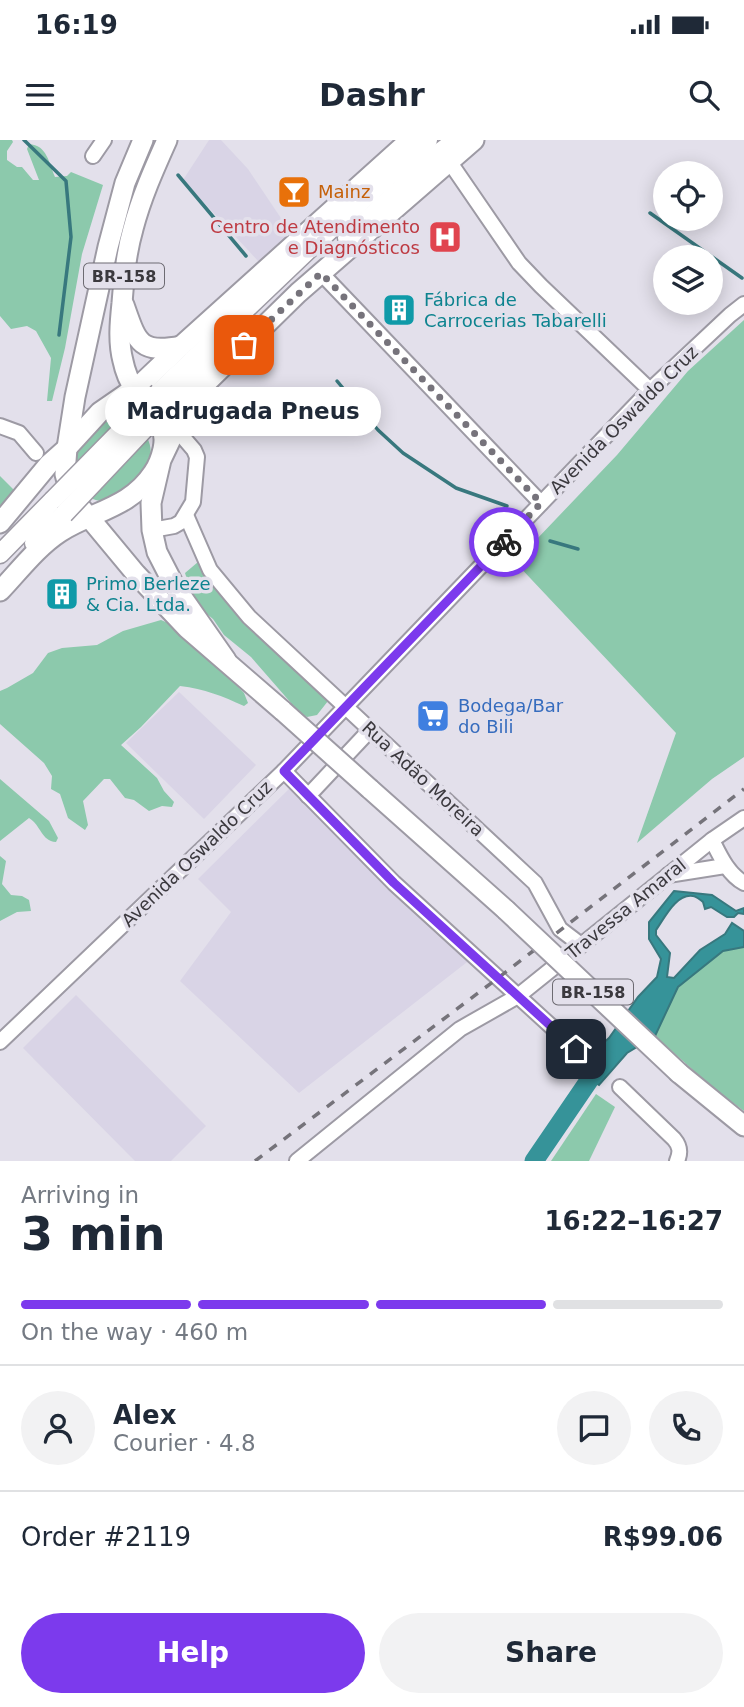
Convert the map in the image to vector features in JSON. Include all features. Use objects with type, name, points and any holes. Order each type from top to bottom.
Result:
[{"type":"highway","name":"BR-158","points":[[143,140],[125,183],[110,237],[80,371],[65,474],[77,503],[136,574],[187,628],[506,910],[679,1073],[744,1126]]},
{"type":"highway","name":"BR-158","points":[[167,140],[132,230],[119,333],[122,358],[134,389],[163,426],[164,445],[151,503],[152,530],[157,552],[175,587],[226,660]]},
{"type":"highway","points":[[0,523],[48,464],[67,448],[100,412],[134,389],[410,140]]},
{"type":"highway","points":[[0,592],[50,539],[63,530],[129,499],[153,474],[198,390],[281,309],[474,140]]},
{"type":"highway","points":[[122,299],[134,334],[144,345],[156,349],[181,346]]},
{"type":"main road","points":[[0,578],[58,507],[163,398],[307,251],[428,140]]},
{"type":"main road","points":[[163,398],[456,140]]},
{"type":"main road","points":[[0,554],[58,507]]},
{"type":"street","points":[[93,156],[104,140]]},
{"type":"street","points":[[449,161],[519,263],[650,390]]},
{"type":"street","points":[[321,273],[541,503]]},
{"type":"street","name":"Avenida Oswaldo Cruz","points":[[1,1040],[284,771],[650,390],[744,304]]},
{"type":"street","points":[[0,426],[19,433],[36,453]]},
{"type":"street","points":[[152,530],[181,522],[193,502],[197,457],[176,429]]},
{"type":"street","name":"Rua Adão Moreira","points":[[186,515],[210,570],[249,617],[535,883],[560,929],[581,945]]},
{"type":"street","points":[[308,796],[370,730]]},
{"type":"street","points":[[284,771],[394,883],[576,1049]]},
{"type":"street","name":"Travessa Amaral","points":[[297,1161],[460,1029],[518,996],[712,840],[744,818]]},
{"type":"street","points":[[712,840],[725,866],[744,883]]},
{"type":"street","points":[[668,876],[725,866]]},
{"type":"street","points":[[620,1087],[679,1145],[677,1161]]},
{"type":"shaded area","points":[[209,140],[221,140],[248,169],[291,233],[259,262],[183,180]]},
{"type":"shaded area","points":[[179,692],[256,765],[204,819],[126,743]]},
{"type":"shaded area","points":[[293,785],[471,959],[299,1093],[180,981],[231,912],[198,879]]},
{"type":"shaded area","points":[[76,995],[206,1126],[171,1161],[135,1161],[23,1048]]},
{"type":"green space","points":[[0,140],[12,140],[7,151],[7,160],[17,167],[22,167],[33,180],[39,180],[27,149],[29,144],[44,151],[55,177],[67,176],[71,172],[103,185],[82,254],[65,348],[52,401],[47,401],[51,358],[36,331],[27,326],[11,329],[0,316]]},
{"type":"green space","points":[[744,320],[744,757],[712,779],[637,843],[676,733],[515,562],[617,455],[688,371]]},
{"type":"green space","points":[[117,417],[143,432],[150,444],[150,460],[140,476],[117,496],[105,501],[98,500],[86,496],[72,462],[90,435],[102,424]]},
{"type":"green space","points":[[0,476],[14,490],[0,507]]},
{"type":"green space","points":[[198,562],[203,564],[327,696],[328,701],[317,715],[307,717],[298,711],[251,657],[224,635],[213,619],[201,609],[185,573]]},
{"type":"green space","points":[[161,620],[175,626],[201,654],[218,665],[244,693],[248,703],[244,706],[213,693],[180,686],[121,745],[157,778],[174,802],[172,807],[162,806],[149,811],[134,800],[125,798],[110,779],[104,779],[83,801],[88,825],[85,830],[68,818],[60,794],[51,789],[52,776],[44,763],[0,724],[0,691],[33,673],[48,653],[62,648],[97,645],[123,631]]},
{"type":"green space","points":[[0,779],[49,821],[58,838],[56,842],[47,839],[29,818],[0,841]]},
{"type":"green space","points":[[0,856],[6,861],[2,884],[11,895],[29,900],[31,911],[17,912],[0,921]]},
{"type":"green space","points":[[744,947],[744,1111],[712,1087],[655,1036],[677,987],[723,951]]},
{"type":"green space","points":[[596,1094],[615,1107],[589,1161],[551,1161]]},
{"type":"water","points":[[674,891],[712,895],[736,911],[744,908],[744,914],[727,917],[711,907],[705,909],[698,898],[681,898],[656,930],[656,935],[670,953],[667,977],[674,978],[700,950],[725,934],[732,923],[744,931],[744,947],[723,951],[678,987],[655,1036],[627,1053],[599,1085],[580,1072],[583,1060],[609,1038],[638,997],[657,977],[661,959],[649,939],[649,922]]},
{"type":"waterway","points":[[24,140],[66,181],[71,237],[59,335]]},
{"type":"waterway","points":[[178,175],[246,256]]},
{"type":"waterway","points":[[650,213],[742,278]]},
{"type":"waterway","points":[[337,381],[378,430],[403,453],[456,488],[507,506]]},
{"type":"waterway","points":[[550,541],[578,549]]},
{"type":"waterway","points":[[534,1161],[590,1079],[607,1060]]},
{"type":"railway","points":[[255,1161],[744,789]]},
{"type":"way so far","points":[[244,345],[321,273],[541,503],[504,542]]},
{"type":"place","name":"Mainz","points":[[294,192]]},
{"type":"place","name":"Centro de Atendimento e Diagnósticos","points":[[445,237]]},
{"type":"place","name":"Fábrica de Carrocerias Tabarelli","points":[[399,310]]},
{"type":"place","name":"Madrugada Pneus","points":[[244,345]]},
{"type":"place","name":"Primo Berleze & Cia. Ltda.","points":[[62,594]]},
{"type":"place","name":"Bodega/Bar do Bili","points":[[433,716]]},
{"type":"route","points":[[504,542],[284,771],[394,883],[576,1049]]}]
